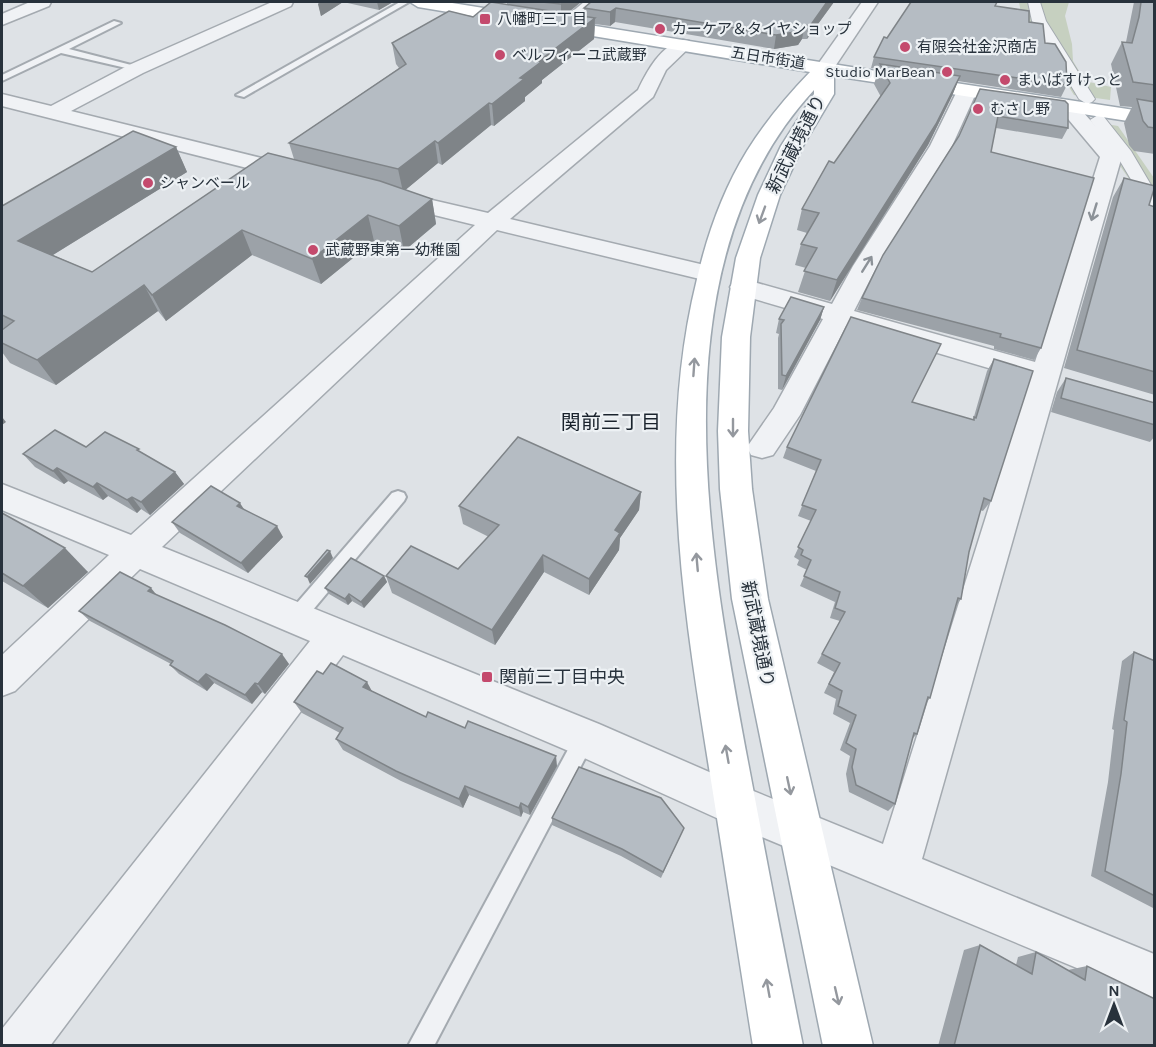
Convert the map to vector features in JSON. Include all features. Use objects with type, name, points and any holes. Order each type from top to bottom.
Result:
[{"type":"main road","name":"五日市街道","points":[[418,2],[448,4],[566,26],[967,91],[1078,103],[1155,119]]},
{"type":"main road","name":"新武蔵境通り","points":[[778,1046],[699,585],[690,470],[694,361],[708,273],[742,177],[755,154],[801,89],[825,67]]},
{"type":"main road","name":"新武蔵境通り","points":[[825,67],[824,94],[792,146],[769,195],[748,258],[742,287],[733,382],[736,489],[752,611],[848,1046]]},
{"type":"street","points":[[2,20],[44,2]]},
{"type":"street","points":[[53,113],[136,69],[285,2]]},
{"type":"street","points":[[566,26],[593,2]]},
{"type":"street","points":[[825,67],[870,2]]},
{"type":"street","points":[[897,869],[1055,379],[1111,156],[1078,103],[1039,21],[1034,2]]},
{"type":"street","points":[[2,679],[136,551],[491,223],[646,93],[658,68],[683,45]]},
{"type":"street","points":[[762,447],[785,415],[866,266],[941,146],[967,91]]},
{"type":"street","points":[[2,100],[317,179]]},
{"type":"street","points":[[1098,120],[1125,155],[1155,204]]},
{"type":"street","points":[[124,156],[154,138]]},
{"type":"street","points":[[363,190],[491,223],[708,273]]},
{"type":"street","points":[[742,287],[1055,379]]},
{"type":"street","points":[[2,496],[585,738],[736,805],[897,869],[1155,977]]},
{"type":"street","points":[[19,1046],[336,635]]},
{"type":"lane","points":[[241,95],[405,2]]},
{"type":"lane","points":[[2,78],[117,23]]},
{"type":"lane","points":[[60,50],[136,69]]},
{"type":"lane","points":[[296,617],[398,497]]},
{"type":"lane","points":[[420,1046],[585,738]]},
{"type":"green space","points":[[1019,2],[1069,2],[1065,16],[1072,44],[1073,61],[1085,81],[1111,87],[1110,100],[1074,95],[1044,48],[1036,28],[1021,13]]},
{"type":"green space","points":[[1089,121],[1118,126],[1154,178],[1154,215]]},
{"type":"building","points":[[491,2],[595,18],[539,61],[541,62],[520,78],[524,79],[492,104],[489,103],[438,143],[435,141],[398,169],[289,143],[406,64],[392,43],[449,11],[473,17]]},
{"type":"building","points":[[542,2],[565,2],[561,4]]},
{"type":"building","points":[[591,2],[827,2],[810,26],[805,25],[801,31],[776,35],[616,8],[610,12],[584,8]]},
{"type":"building","points":[[911,2],[997,2],[995,6],[1029,11],[1029,22],[1043,24],[1045,43],[1055,44],[1066,62],[1067,85],[874,57],[884,37],[887,38]]},
{"type":"building","points":[[1141,2],[1155,2],[1155,85],[1133,82],[1122,42],[1132,43]]},
{"type":"building","points":[[880,64],[960,76],[936,124],[837,280],[804,271],[817,248],[801,244],[819,213],[802,209],[829,161],[834,163],[890,83]]},
{"type":"building","points":[[980,89],[1065,101],[1068,104],[1068,128],[998,116],[991,152],[1094,178],[1041,348],[1000,337],[1001,334],[862,298],[883,255],[959,136]]},
{"type":"building","points":[[1137,99],[1155,102],[1155,128],[1148,127],[1143,121]]},
{"type":"building","points":[[133,131],[176,147],[18,241],[92,272],[268,153],[380,181],[432,199],[399,226],[368,215],[312,259],[242,230],[152,295],[144,285],[37,360],[2,343],[2,330],[14,321],[2,315],[2,206]]},
{"type":"building","points":[[1124,178],[1155,186],[1149,205],[1155,207],[1155,372],[1077,350]]},
{"type":"building","points":[[791,297],[824,307],[786,376],[782,375],[781,324],[784,320],[779,319]]},
{"type":"building","points":[[851,317],[941,344],[912,402],[974,420],[994,359],[1033,371],[991,501],[984,498],[969,552],[961,599],[958,598],[930,698],[928,697],[917,734],[914,733],[895,804],[856,785],[852,767],[856,749],[846,743],[856,715],[838,706],[842,691],[829,684],[840,663],[822,654],[845,612],[835,608],[840,592],[804,576],[811,560],[801,555],[803,550],[798,547],[816,510],[802,505],[821,460],[787,447]]},
{"type":"building","points":[[1066,378],[1155,403],[1155,425],[1061,398]]},
{"type":"building","points":[[55,430],[86,447],[105,432],[139,449],[137,450],[175,472],[141,502],[132,497],[127,500],[97,483],[93,487],[57,468],[53,471],[23,454]]},
{"type":"building","points":[[518,437],[641,492],[615,530],[620,533],[589,579],[543,555],[492,630],[386,576],[411,546],[458,569],[499,525],[459,506]]},
{"type":"building","points":[[211,486],[240,503],[237,506],[277,526],[241,563],[172,522]]},
{"type":"building","points":[[2,513],[65,548],[23,586],[2,573]]},
{"type":"building","points":[[327,550],[330,551],[307,577],[305,576]]},
{"type":"building","points":[[351,558],[384,576],[361,602],[349,594],[345,599],[325,588]]},
{"type":"building","points":[[120,572],[151,588],[148,591],[225,625],[282,654],[258,684],[255,683],[245,695],[206,674],[198,682],[170,665],[173,661],[79,611]]},
{"type":"building","points":[[1134,652],[1155,661],[1155,896],[1105,871],[1121,774],[1127,722],[1124,720]]},
{"type":"building","points":[[331,663],[367,682],[363,687],[426,717],[428,712],[465,728],[468,721],[556,756],[528,807],[521,803],[519,808],[465,786],[459,799],[396,771],[336,739],[343,728],[294,702],[317,671],[323,674]]},
{"type":"building","points":[[579,767],[661,798],[684,828],[663,872],[622,849],[552,818]]},
{"type":"building","points":[[980,945],[1032,974],[1036,952],[1085,980],[1087,966],[1155,999],[1155,1046],[954,1046]]},
{"type":"place","name":"八幡町三丁目","points":[[485,19]]},
{"type":"place","name":"カーケア＆タイヤショップ","points":[[660,29]]},
{"type":"place","name":"有限会社金沢商店","points":[[905,47]]},
{"type":"place","name":"ベルフィーユ武蔵野","points":[[500,55]]},
{"type":"place","name":"Studio MarBean","points":[[947,72]]},
{"type":"place","name":"まいばすけっと","points":[[1005,80]]},
{"type":"place","name":"むさし野","points":[[978,109]]},
{"type":"place","name":"シャンベール","points":[[148,183]]},
{"type":"place","name":"武蔵野東第一幼稚園","points":[[313,250]]},
{"type":"place","name":"関前三丁目中央","points":[[487,677]]},
{"type":"district","name":"関前三丁目","points":[[611,422]]}]
